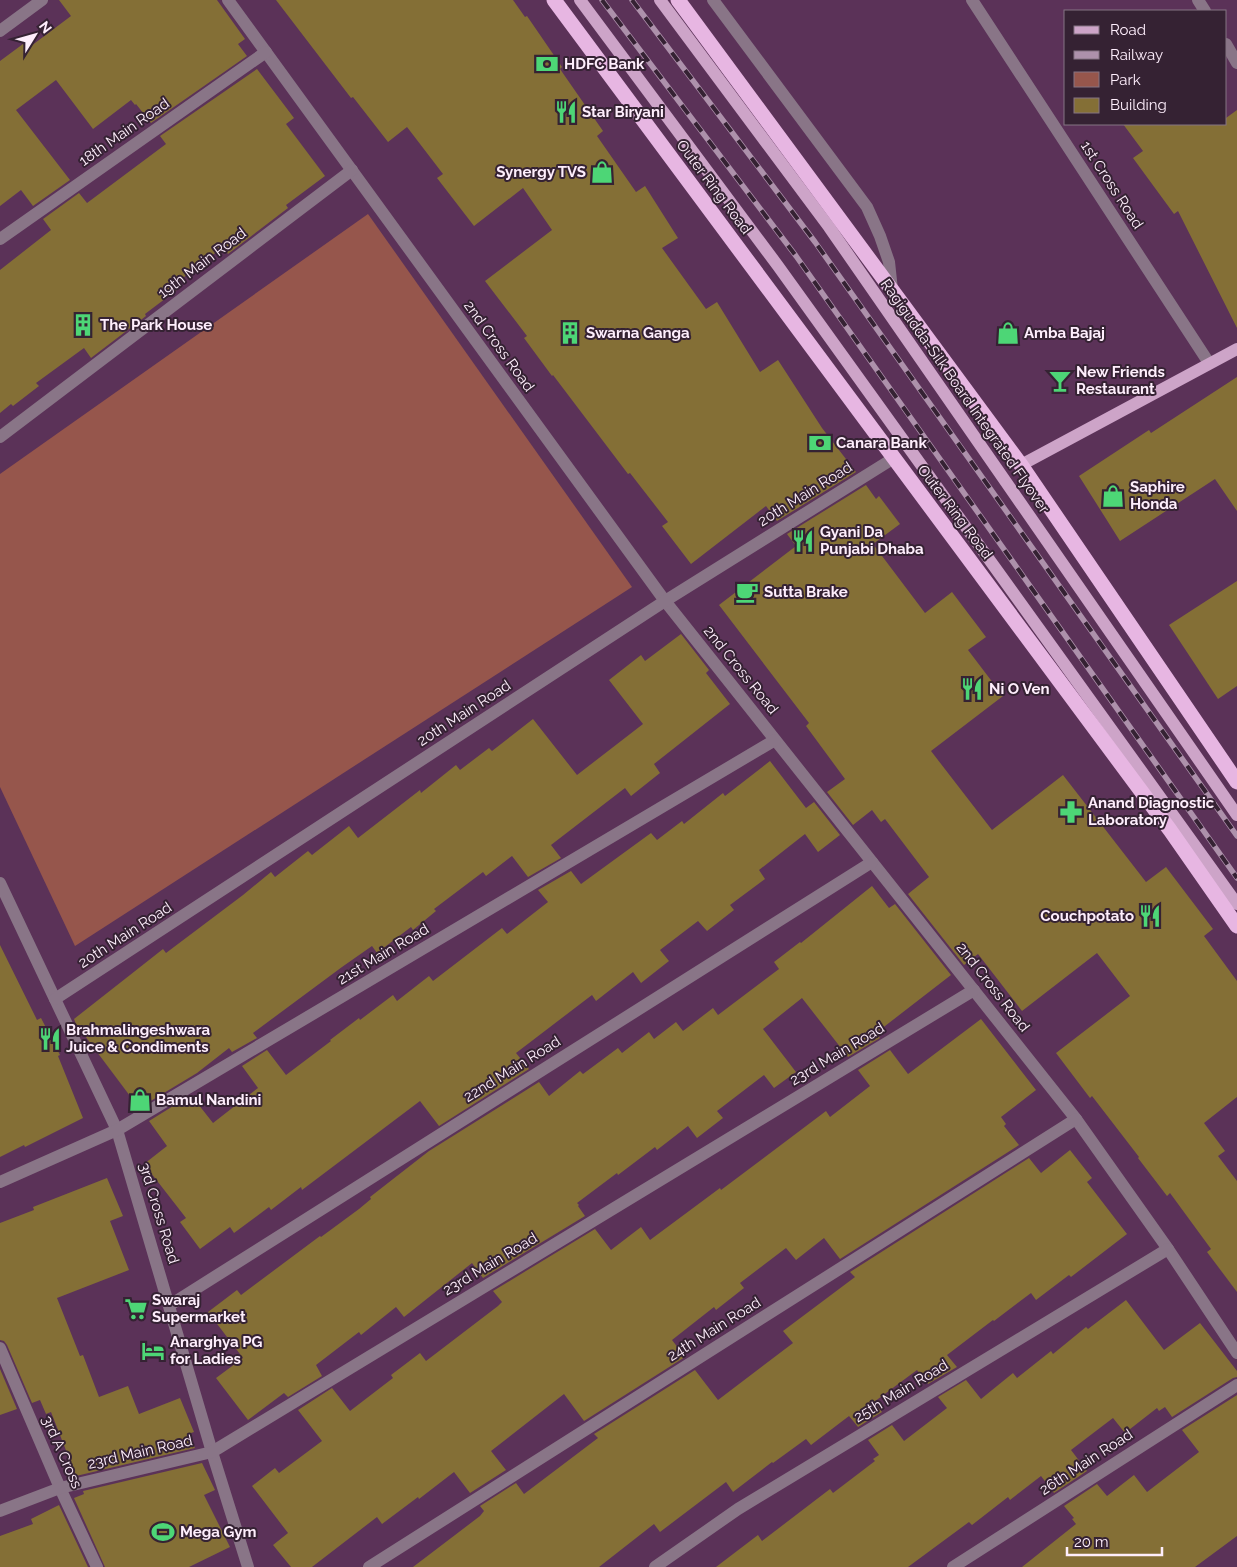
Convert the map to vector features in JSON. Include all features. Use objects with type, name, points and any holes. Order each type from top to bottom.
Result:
[{"type":"highway","name":"Outer Ring Road","points":[[554,0],[1170,830],[1237,926]]},
{"type":"highway","points":[[678,0],[1021,465],[1237,782]]},
{"type":"main road","points":[[580,0],[784,274],[1237,904]]},
{"type":"main road","name":"Ragigudda-Silk Board Integrated Flyover","points":[[660,0],[829,228],[1237,815]]},
{"type":"main road","points":[[1021,465],[1237,349]]},
{"type":"street","points":[[0,31],[42,0]]},
{"type":"street","name":"2nd Cross Road","points":[[228,0],[665,601],[1076,1119],[1168,1249],[1237,1353]]},
{"type":"street","points":[[713,0],[867,207],[889,262],[892,290]]},
{"type":"street","name":"1st Cross Road","points":[[972,0],[1209,363]]},
{"type":"street","points":[[1227,46],[1237,63]]},
{"type":"street","name":"18th Main Road","points":[[0,239],[266,52]]},
{"type":"street","name":"19th Main Road","points":[[0,437],[352,170]]},
{"type":"street","name":"20th Main Road","points":[[55,1000],[665,601],[894,458]]},
{"type":"street","name":"21st Main Road","points":[[0,1182],[118,1130],[776,740]]},
{"type":"street","name":"22nd Main Road","points":[[170,1305],[872,862]]},
{"type":"street","name":"3rd Cross Road","points":[[0,883],[118,1130],[212,1452],[248,1567]]},
{"type":"street","name":"23rd Main Road","points":[[0,1511],[60,1488],[212,1452],[974,990]]},
{"type":"street","name":"24th Main Road","points":[[369,1567],[1076,1119]]},
{"type":"street","name":"25th Main Road","points":[[655,1567],[738,1509],[1168,1249]]},
{"type":"street","name":"3rd A Cross","points":[[0,1348],[60,1488],[97,1567]]},
{"type":"street","name":"26th Main Road","points":[[953,1567],[1237,1385]]},
{"type":"green space","points":[[368,214],[632,587],[75,946],[0,787],[0,474]]},
{"type":"building","points":[[59,0],[217,0],[245,39],[238,44],[247,56],[151,123],[131,100],[93,129],[56,80],[16,110],[70,180],[33,206],[21,190],[0,206],[0,61],[23,44],[27,49],[71,16]]},
{"type":"building","points":[[276,0],[513,0],[525,17],[527,16],[562,67],[560,69],[603,131],[597,136],[636,192],[645,186],[678,238],[662,248],[706,309],[717,302],[760,372],[778,360],[822,428],[856,472],[777,521],[766,506],[691,564],[662,526],[668,522],[552,376],[524,338],[527,336],[485,281],[552,230],[523,188],[474,226],[437,178],[443,174],[407,127],[388,142],[353,97],[351,98]]},
{"type":"building","points":[[257,69],[294,118],[286,124],[325,176],[286,205],[288,208],[228,254],[223,247],[179,281],[182,286],[91,358],[84,348],[36,383],[39,386],[13,406],[11,404],[0,413],[0,270],[51,230],[43,219],[79,193],[87,203],[166,144],[160,136]]},
{"type":"building","points":[[1237,110],[1237,328],[1178,211],[1174,214],[1133,158],[1143,151],[1124,125],[1227,125],[1227,117]]},
{"type":"building","points":[[1237,377],[1237,511],[1215,479],[1120,541],[1079,476],[1149,430],[1151,433]]},
{"type":"building","points":[[866,485],[876,499],[879,496],[900,524],[873,544],[925,613],[952,592],[986,637],[968,650],[1003,696],[931,751],[992,830],[1063,775],[1146,882],[1166,867],[1213,929],[1204,936],[1237,981],[1237,1097],[1204,1123],[1225,1151],[1218,1156],[1237,1181],[1237,1292],[1207,1252],[1211,1249],[1170,1193],[1167,1196],[1092,1096],[1090,1098],[1056,1053],[1130,996],[1097,953],[1022,1011],[978,954],[964,965],[908,894],[929,877],[885,819],[881,822],[872,810],[853,825],[827,792],[845,779],[806,726],[809,723],[719,605],[796,546],[787,534]]},
{"type":"building","points":[[1237,581],[1237,686],[1218,699],[1169,625]]},
{"type":"building","points":[[681,634],[709,670],[706,673],[730,704],[654,764],[660,773],[631,796],[625,788],[551,845],[561,858],[528,877],[512,856],[486,876],[483,872],[434,909],[436,911],[413,930],[411,927],[377,953],[372,946],[342,967],[253,1033],[257,1038],[232,1052],[229,1048],[197,1073],[139,1108],[74,1019],[163,949],[166,953],[271,872],[275,877],[308,851],[312,855],[349,826],[358,838],[420,790],[421,793],[456,765],[460,770],[489,748],[492,751],[533,719],[577,775],[643,724],[609,680],[641,655],[645,661]]},
{"type":"building","points":[[770,761],[806,808],[814,802],[840,835],[818,852],[805,834],[759,870],[765,879],[730,905],[734,910],[707,931],[698,921],[660,950],[669,961],[641,983],[633,972],[596,1001],[592,995],[516,1053],[529,1069],[439,1126],[420,1101],[302,1190],[301,1187],[271,1210],[269,1207],[234,1233],[230,1227],[200,1249],[180,1222],[186,1218],[144,1164],[167,1146],[149,1121],[191,1095],[213,1123],[258,1088],[242,1066],[267,1050],[286,1075],[359,1018],[360,1020],[393,995],[397,1001],[429,976],[433,981],[502,928],[507,934],[548,902],[538,890],[571,871],[581,884],[651,833],[657,840],[682,821],[684,824],[723,793],[725,796]]},
{"type":"building","points":[[872,886],[889,908],[895,904],[951,975],[876,1033],[880,1038],[848,1057],[802,998],[763,1029],[796,1072],[774,1088],[764,1075],[717,1111],[723,1118],[697,1138],[688,1126],[657,1150],[655,1147],[577,1203],[585,1216],[483,1278],[472,1263],[404,1317],[396,1307],[361,1335],[359,1332],[316,1365],[322,1376],[288,1397],[284,1393],[248,1420],[216,1378],[243,1358],[208,1312],[237,1290],[241,1295],[321,1237],[359,1209],[371,1199],[370,1197],[429,1151],[539,1082],[549,1096],[580,1071],[583,1074],[618,1048],[622,1053],[649,1032],[654,1039],[676,1022],[683,1031],[713,1008],[718,1015],[779,969],[774,962],[801,943]]},
{"type":"building","points":[[0,945],[37,1020],[41,1018],[60,1055],[58,1056],[83,1118],[25,1147],[24,1145],[0,1157]]},
{"type":"building","points":[[981,1019],[1036,1090],[1001,1117],[1006,1124],[1004,1126],[1019,1145],[840,1259],[824,1238],[796,1260],[786,1248],[740,1283],[744,1288],[716,1310],[714,1307],[672,1340],[685,1357],[584,1421],[564,1394],[491,1451],[506,1470],[470,1493],[454,1472],[382,1524],[377,1517],[312,1567],[291,1567],[273,1545],[288,1533],[252,1486],[275,1468],[279,1473],[322,1441],[298,1410],[332,1388],[350,1411],[393,1378],[391,1375],[420,1353],[426,1361],[498,1306],[502,1302],[493,1291],[595,1229],[611,1250],[641,1227],[650,1240],[720,1188],[721,1190],[826,1111],[830,1117],[870,1086],[858,1070],[890,1050],[908,1074]]},
{"type":"building","points":[[1070,1150],[1092,1178],[1087,1182],[1127,1234],[1071,1277],[1069,1275],[1036,1300],[1031,1293],[947,1355],[957,1367],[928,1384],[917,1370],[874,1402],[882,1412],[858,1427],[849,1416],[811,1445],[806,1439],[733,1492],[726,1482],[660,1532],[654,1524],[599,1567],[413,1567],[480,1516],[484,1511],[480,1506],[516,1483],[524,1494],[598,1438],[594,1434],[695,1370],[718,1400],[793,1343],[783,1331],[855,1277],[850,1272],[1029,1158],[1041,1173]]},
{"type":"building","points":[[107,1178],[123,1216],[110,1221],[129,1270],[57,1298],[80,1356],[83,1355],[99,1397],[128,1386],[139,1414],[180,1398],[194,1432],[188,1434],[195,1448],[76,1476],[51,1412],[46,1414],[40,1400],[32,1403],[7,1345],[4,1341],[0,1340],[0,1223],[34,1210],[33,1207]]},
{"type":"building","points":[[1126,1300],[1164,1350],[1200,1323],[1237,1371],[1237,1377],[1172,1417],[1165,1407],[1159,1411],[1157,1408],[1125,1433],[1113,1418],[1071,1450],[1087,1471],[1054,1493],[1041,1476],[1010,1500],[1008,1497],[972,1525],[969,1522],[908,1567],[716,1567],[758,1535],[762,1541],[830,1489],[833,1493],[875,1461],[873,1459],[879,1455],[868,1440],[892,1425],[904,1441],[947,1408],[938,1397],[966,1380],[981,1399],[1013,1373],[1017,1378],[1051,1351],[1053,1354],[1086,1327],[1088,1329]]},
{"type":"building","points":[[0,1369],[17,1409],[0,1415]]},
{"type":"building","points":[[1237,1395],[1237,1536],[1195,1567],[1022,1567],[1076,1524],[1072,1519],[1074,1518],[1064,1506],[1097,1484],[1107,1496],[1134,1475],[1147,1492],[1199,1452],[1182,1430]]},
{"type":"building","points":[[202,1463],[215,1490],[204,1495],[230,1547],[189,1567],[105,1567],[74,1498],[84,1494],[83,1491]]},
{"type":"building","points":[[59,1505],[88,1567],[0,1567],[0,1536],[33,1524],[31,1519]]},
{"type":"railway","points":[[602,0],[796,256],[1237,878]]},
{"type":"railway","points":[[632,0],[815,242],[1237,836]]},
{"type":"place","name":"HDFC Bank","points":[[547,64]]},
{"type":"place","name":"Star Biryani","points":[[566,112]]},
{"type":"place","name":"Synergy TVS","points":[[602,172]]},
{"type":"place","name":"The Park House","points":[[83,325]]},
{"type":"place","name":"Swarna Ganga","points":[[570,333]]},
{"type":"place","name":"Amba Bajaj","points":[[1008,333]]},
{"type":"place","name":"New Friends Restaurant","points":[[1060,381]]},
{"type":"place","name":"Canara Bank","points":[[820,443]]},
{"type":"place","name":"Saphire Honda","points":[[1113,496]]},
{"type":"place","name":"Gyani Da Punjabi Dhaba","points":[[803,541]]},
{"type":"place","name":"Sutta Brake","points":[[747,592]]},
{"type":"place","name":"Ni O Ven","points":[[972,689]]},
{"type":"place","name":"Anand Diagnostic Laboratory","points":[[1071,812]]},
{"type":"place","name":"Couchpotato","points":[[1150,916]]},
{"type":"place","name":"Brahmalingeshwara Juice & Condiments","points":[[50,1039]]},
{"type":"place","name":"Bamul Nandini","points":[[140,1100]]},
{"type":"place","name":"Swaraj Supermarket","points":[[136,1309]]},
{"type":"place","name":"Anarghya PG for Ladies","points":[[153,1351]]},
{"type":"place","name":"Mega Gym","points":[[163,1532]]}]
